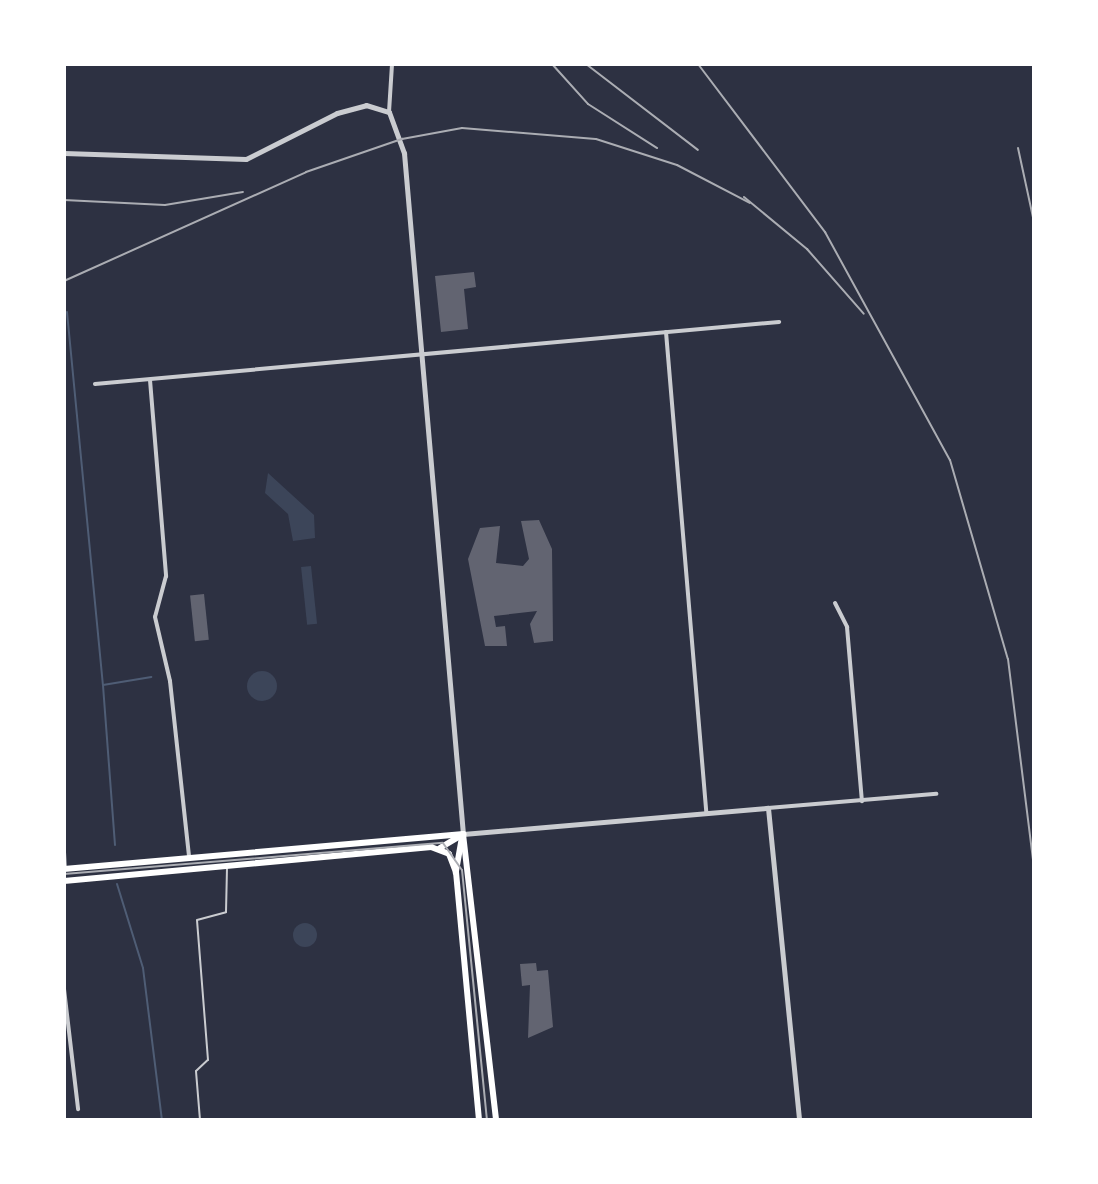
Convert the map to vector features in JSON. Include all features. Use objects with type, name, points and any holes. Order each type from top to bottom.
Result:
[{"type":"main road","points":[[64,881],[440,848],[463,834]]},
{"type":"main road","points":[[64,869],[463,834]]},
{"type":"main road","points":[[463,834],[456,872],[479,1120]]},
{"type":"main road","points":[[463,834],[496,1120]]},
{"type":"main road","points":[[440,848],[456,872]]},
{"type":"street","points":[[392,64],[389,112],[402,139],[463,834],[936,794]]},
{"type":"street","points":[[64,153],[246,159],[337,113],[366,105],[389,112]]},
{"type":"street","points":[[95,384],[422,357],[779,322]]},
{"type":"street","points":[[666,332],[706,813]]},
{"type":"street","points":[[150,379],[166,576],[155,617],[170,681],[189,857]]},
{"type":"street","points":[[835,603],[847,627],[862,801]]},
{"type":"street","points":[[768,808],[799,1120]]},
{"type":"street","points":[[64,852],[64,869]]},
{"type":"street","points":[[64,989],[78,1109]]},
{"type":"lane","points":[[200,1120],[196,1071],[208,1060],[197,920],[226,912],[227,866]]},
{"type":"shaded area","points":[[268,473],[314,515],[315,538],[293,541],[288,514],[265,493]]},
{"type":"shaded area","points":[[311,566],[317,624],[307,625],[301,567]]},
{"type":"shaded area","points":[[262,671],[268,672],[276,680],[276,692],[268,700],[262,701],[256,700],[248,692],[247,686],[248,680],[256,672]]},
{"type":"shaded area","points":[[305,923],[313,927],[317,935],[313,943],[305,947],[297,943],[293,935],[297,927]]},
{"type":"building","points":[[474,272],[476,287],[464,289],[468,329],[441,332],[435,276]]},
{"type":"building","points":[[539,520],[552,549],[553,641],[534,643],[530,624],[537,611],[494,616],[496,627],[505,626],[507,646],[485,646],[468,559],[480,528],[500,526],[496,563],[523,566],[529,559],[521,521]]},
{"type":"building","points":[[204,594],[209,640],[195,641],[190,595]]},
{"type":"building","points":[[536,963],[537,971],[548,970],[553,1027],[528,1038],[530,985],[522,986],[520,964]]},
{"type":"waterway","points":[[67,312],[103,685]]},
{"type":"waterway","points":[[115,845],[103,685],[151,677]]},
{"type":"waterway","points":[[117,884],[143,968],[162,1120]]},
{"type":"tram line","points":[[64,874],[443,843],[462,870],[487,1120]]},
{"type":"railway","points":[[552,64],[588,104],[657,148]]},
{"type":"railway","points":[[586,64],[698,150]]},
{"type":"railway","points":[[698,64],[825,232],[950,460],[1008,659],[1034,869]]},
{"type":"railway","points":[[64,281],[306,172],[402,139],[462,128],[596,139],[677,165],[750,203]]},
{"type":"railway","points":[[1018,148],[1034,222]]},
{"type":"railway","points":[[64,200],[165,205],[243,192]]},
{"type":"railway","points":[[744,197],[807,249],[864,314]]}]
